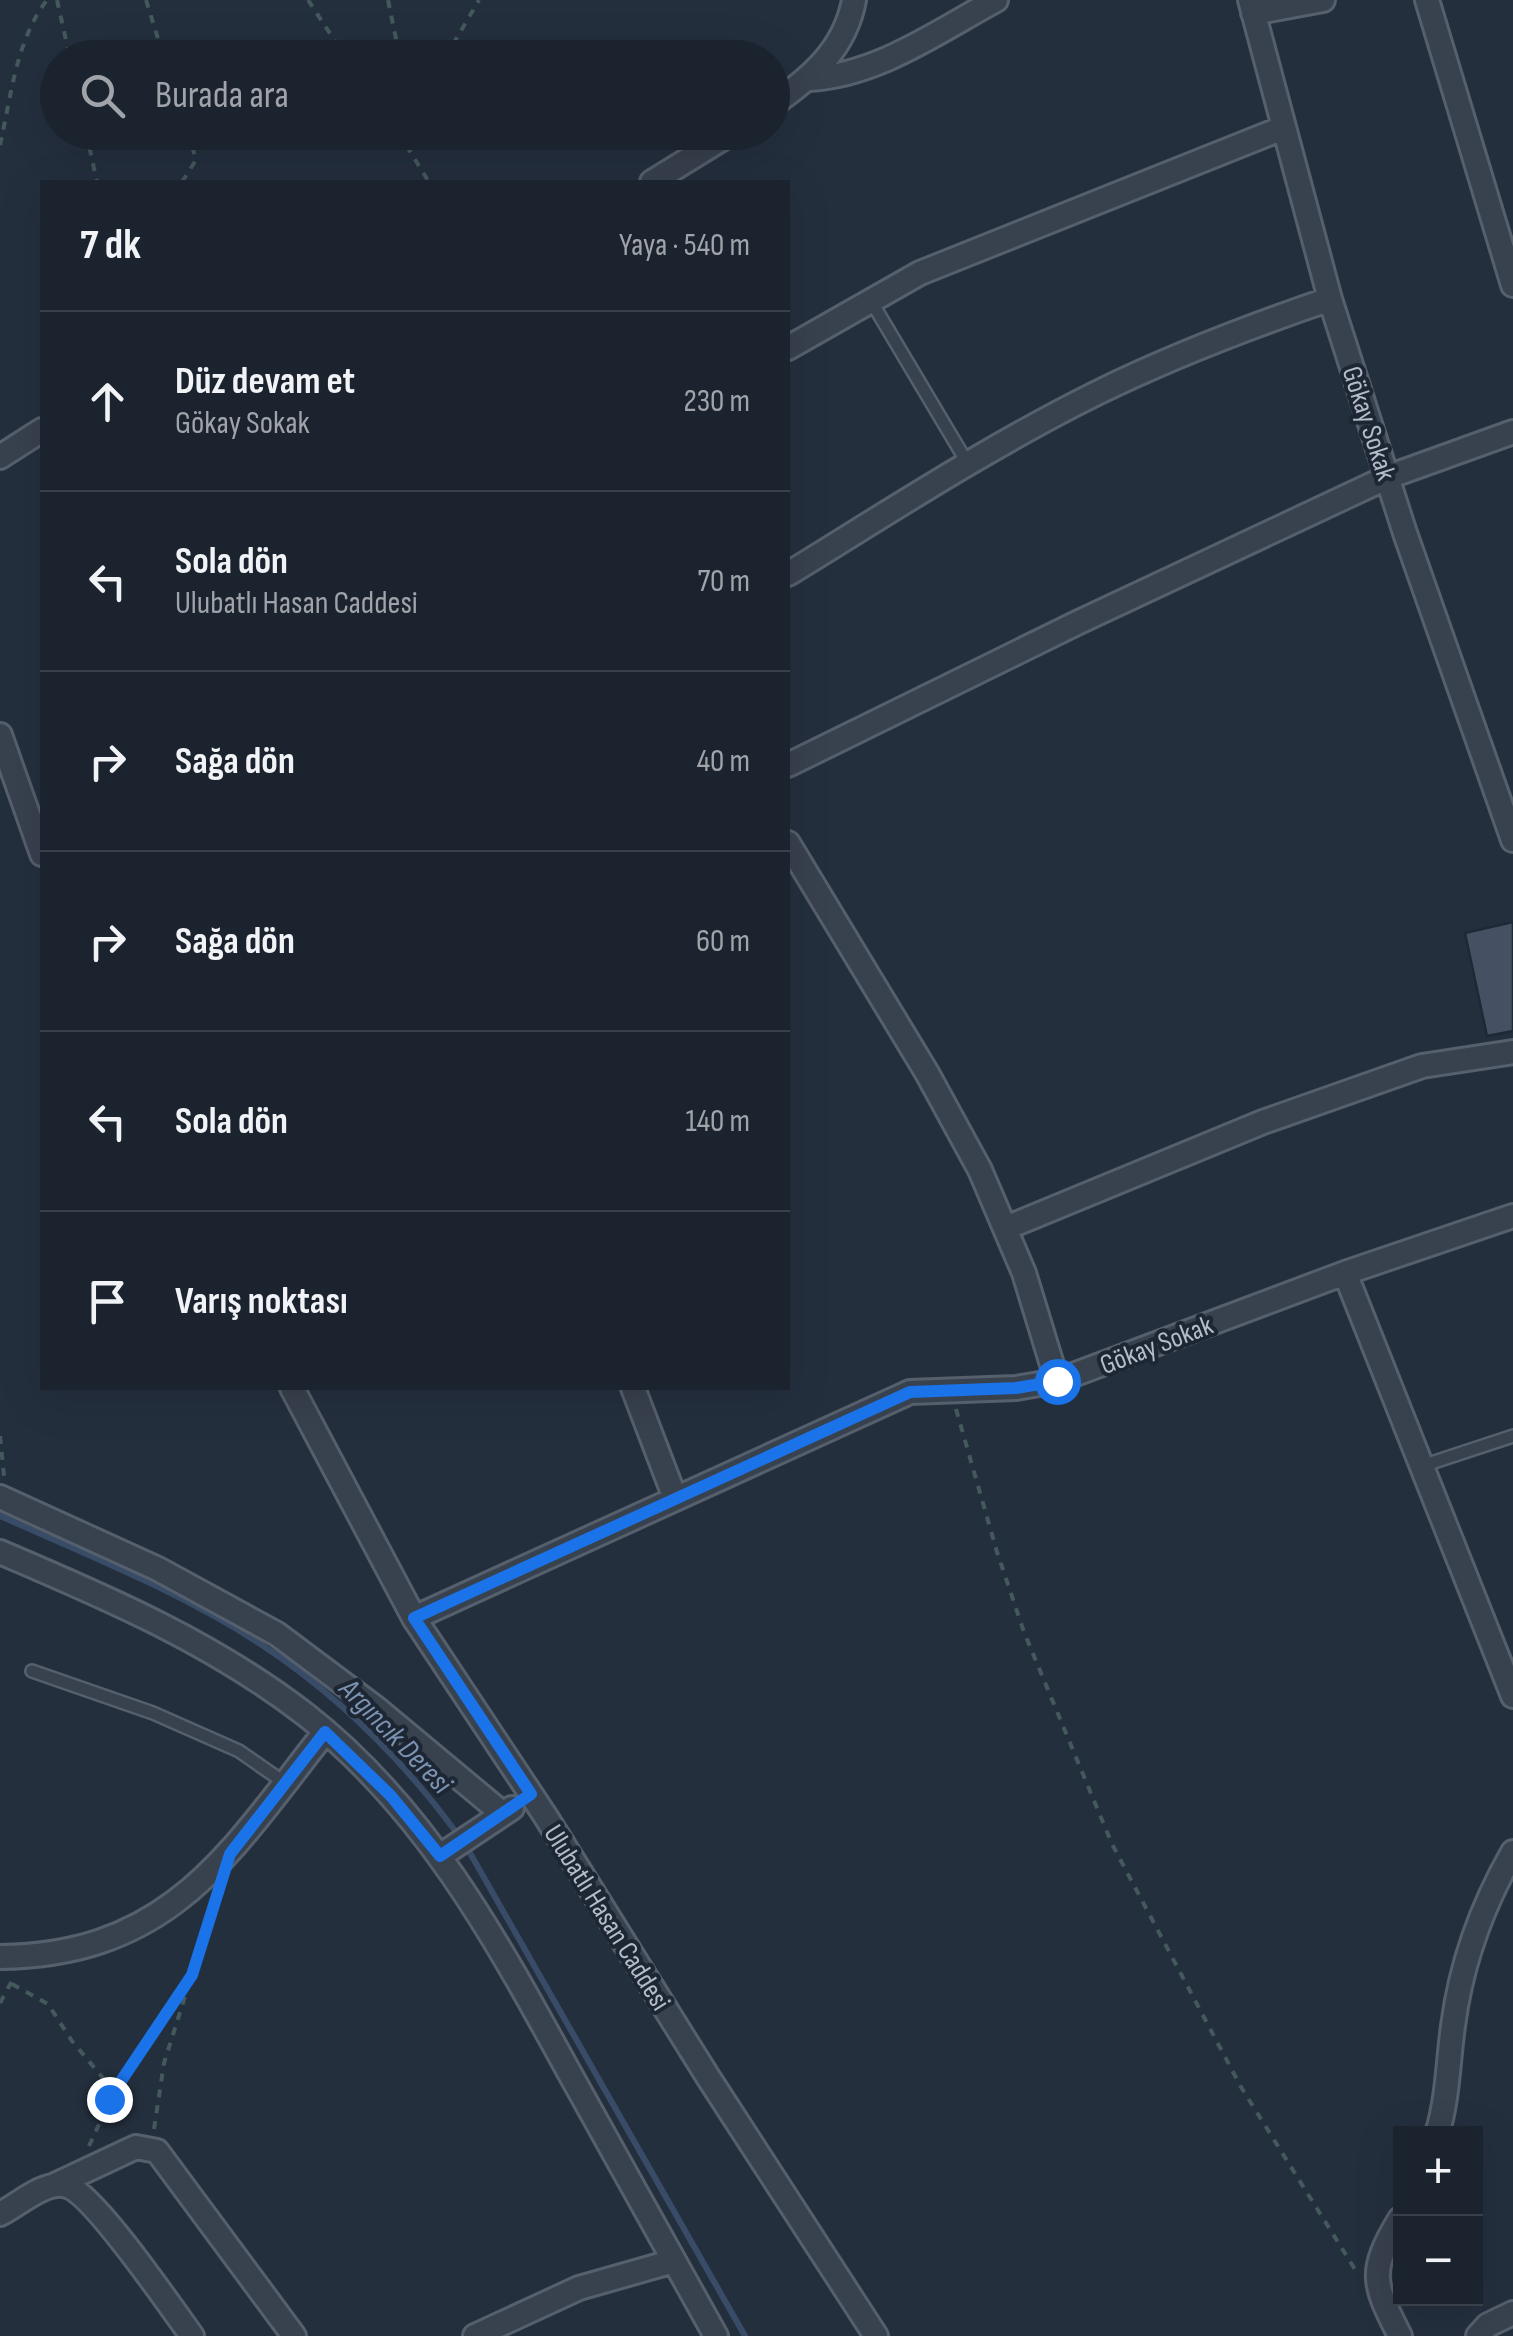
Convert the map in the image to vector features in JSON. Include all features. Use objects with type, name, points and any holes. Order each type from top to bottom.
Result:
[{"type":"street","points":[[790,92],[809,79],[842,34],[854,0]]},
{"type":"street","points":[[809,79],[832,78],[875,66],[996,0]]},
{"type":"street","points":[[1252,7],[1324,0]]},
{"type":"street","points":[[1427,0],[1513,285]]},
{"type":"street","name":"Gökay Sokak","points":[[1252,7],[1330,299],[1513,840]]},
{"type":"street","points":[[790,347],[920,273],[1283,128]]},
{"type":"street","points":[[655,180],[704,150]]},
{"type":"street","points":[[790,573],[1032,427],[1164,362],[1330,299]]},
{"type":"street","points":[[0,457],[40,431]]},
{"type":"street","points":[[790,764],[1388,477],[1513,432]]},
{"type":"street","points":[[0,735],[40,848]]},
{"type":"street","points":[[790,846],[955,1121],[1006,1228],[1057,1381]]},
{"type":"street","points":[[1006,1228],[1263,1122],[1422,1066],[1513,1052]]},
{"type":"street","name":"Gökay Sokak","points":[[414,1618],[910,1392],[1016,1388],[1057,1381],[1345,1272],[1513,1216]]},
{"type":"street","points":[[1345,1272],[1513,1696]]},
{"type":"street","name":"Ulubatlı Hasan Caddesi","points":[[293,1390],[414,1618],[531,1794],[876,2336]]},
{"type":"street","points":[[634,1390],[675,1498]]},
{"type":"street","points":[[2,1490],[277,1634],[378,1709],[503,1814]]},
{"type":"street","points":[[0,1552],[114,1600],[189,1638],[276,1693],[325,1732],[391,1796],[440,1856],[498,1945],[716,2336]]},
{"type":"street","points":[[0,1957],[43,1954],[92,1944],[170,1907],[221,1864],[325,1732]]},
{"type":"street","points":[[440,1856],[531,1794]]},
{"type":"street","points":[[1439,2126],[1464,1967],[1486,1904],[1513,1852]]},
{"type":"street","points":[[0,2214],[136,2146],[152,2148],[166,2160],[294,2336]]},
{"type":"street","points":[[56,2185],[79,2191],[192,2336]]},
{"type":"street","points":[[1393,2232],[1382,2254],[1378,2294],[1400,2336]]},
{"type":"street","points":[[476,2336],[578,2288],[674,2261]]},
{"type":"street","points":[[1478,2336],[1488,2325],[1513,2312]]},
{"type":"lane","points":[[872,301],[968,464]]},
{"type":"lane","points":[[1422,1466],[1513,1436]]},
{"type":"lane","points":[[32,1671],[188,1728],[239,1751],[285,1783]]},
{"type":"path","points":[[0,145],[21,52],[47,0]]},
{"type":"path","points":[[57,0],[66,40]]},
{"type":"path","points":[[146,0],[158,40]]},
{"type":"path","points":[[308,0],[334,40]]},
{"type":"path","points":[[388,0],[396,40]]},
{"type":"path","points":[[455,40],[478,0]]},
{"type":"path","points":[[90,150],[97,180]]},
{"type":"path","points":[[183,180],[196,160],[193,150]]},
{"type":"path","points":[[409,150],[428,180]]},
{"type":"path","points":[[950,1390],[1024,1632],[1112,1844],[1241,2087],[1348,2264],[1378,2294]]},
{"type":"path","points":[[0,1436],[4,1455],[2,1490]]},
{"type":"path","points":[[152,2148],[164,2063],[219,1888]]},
{"type":"path","points":[[83,2172],[98,2122],[114,2091],[192,1975]]},
{"type":"path","points":[[0,2003],[12,1984],[37,1996],[58,2015],[72,2041],[114,2091]]},
{"type":"building","points":[[1513,922],[1513,1031],[1487,1036],[1465,933]]},
{"type":"waterway","name":"Argıncık Deresi","points":[[0,1516],[167,1591],[262,1645],[318,1686],[369,1731],[459,1836]]},
{"type":"waterway","name":"Argıncık Deresi","points":[[466,1846],[745,2336]]},
{"type":"route","points":[[109,2099],[192,1975],[230,1854],[325,1732],[391,1796],[440,1856],[531,1794],[414,1618],[910,1392],[1016,1388],[1057,1381]]}]
